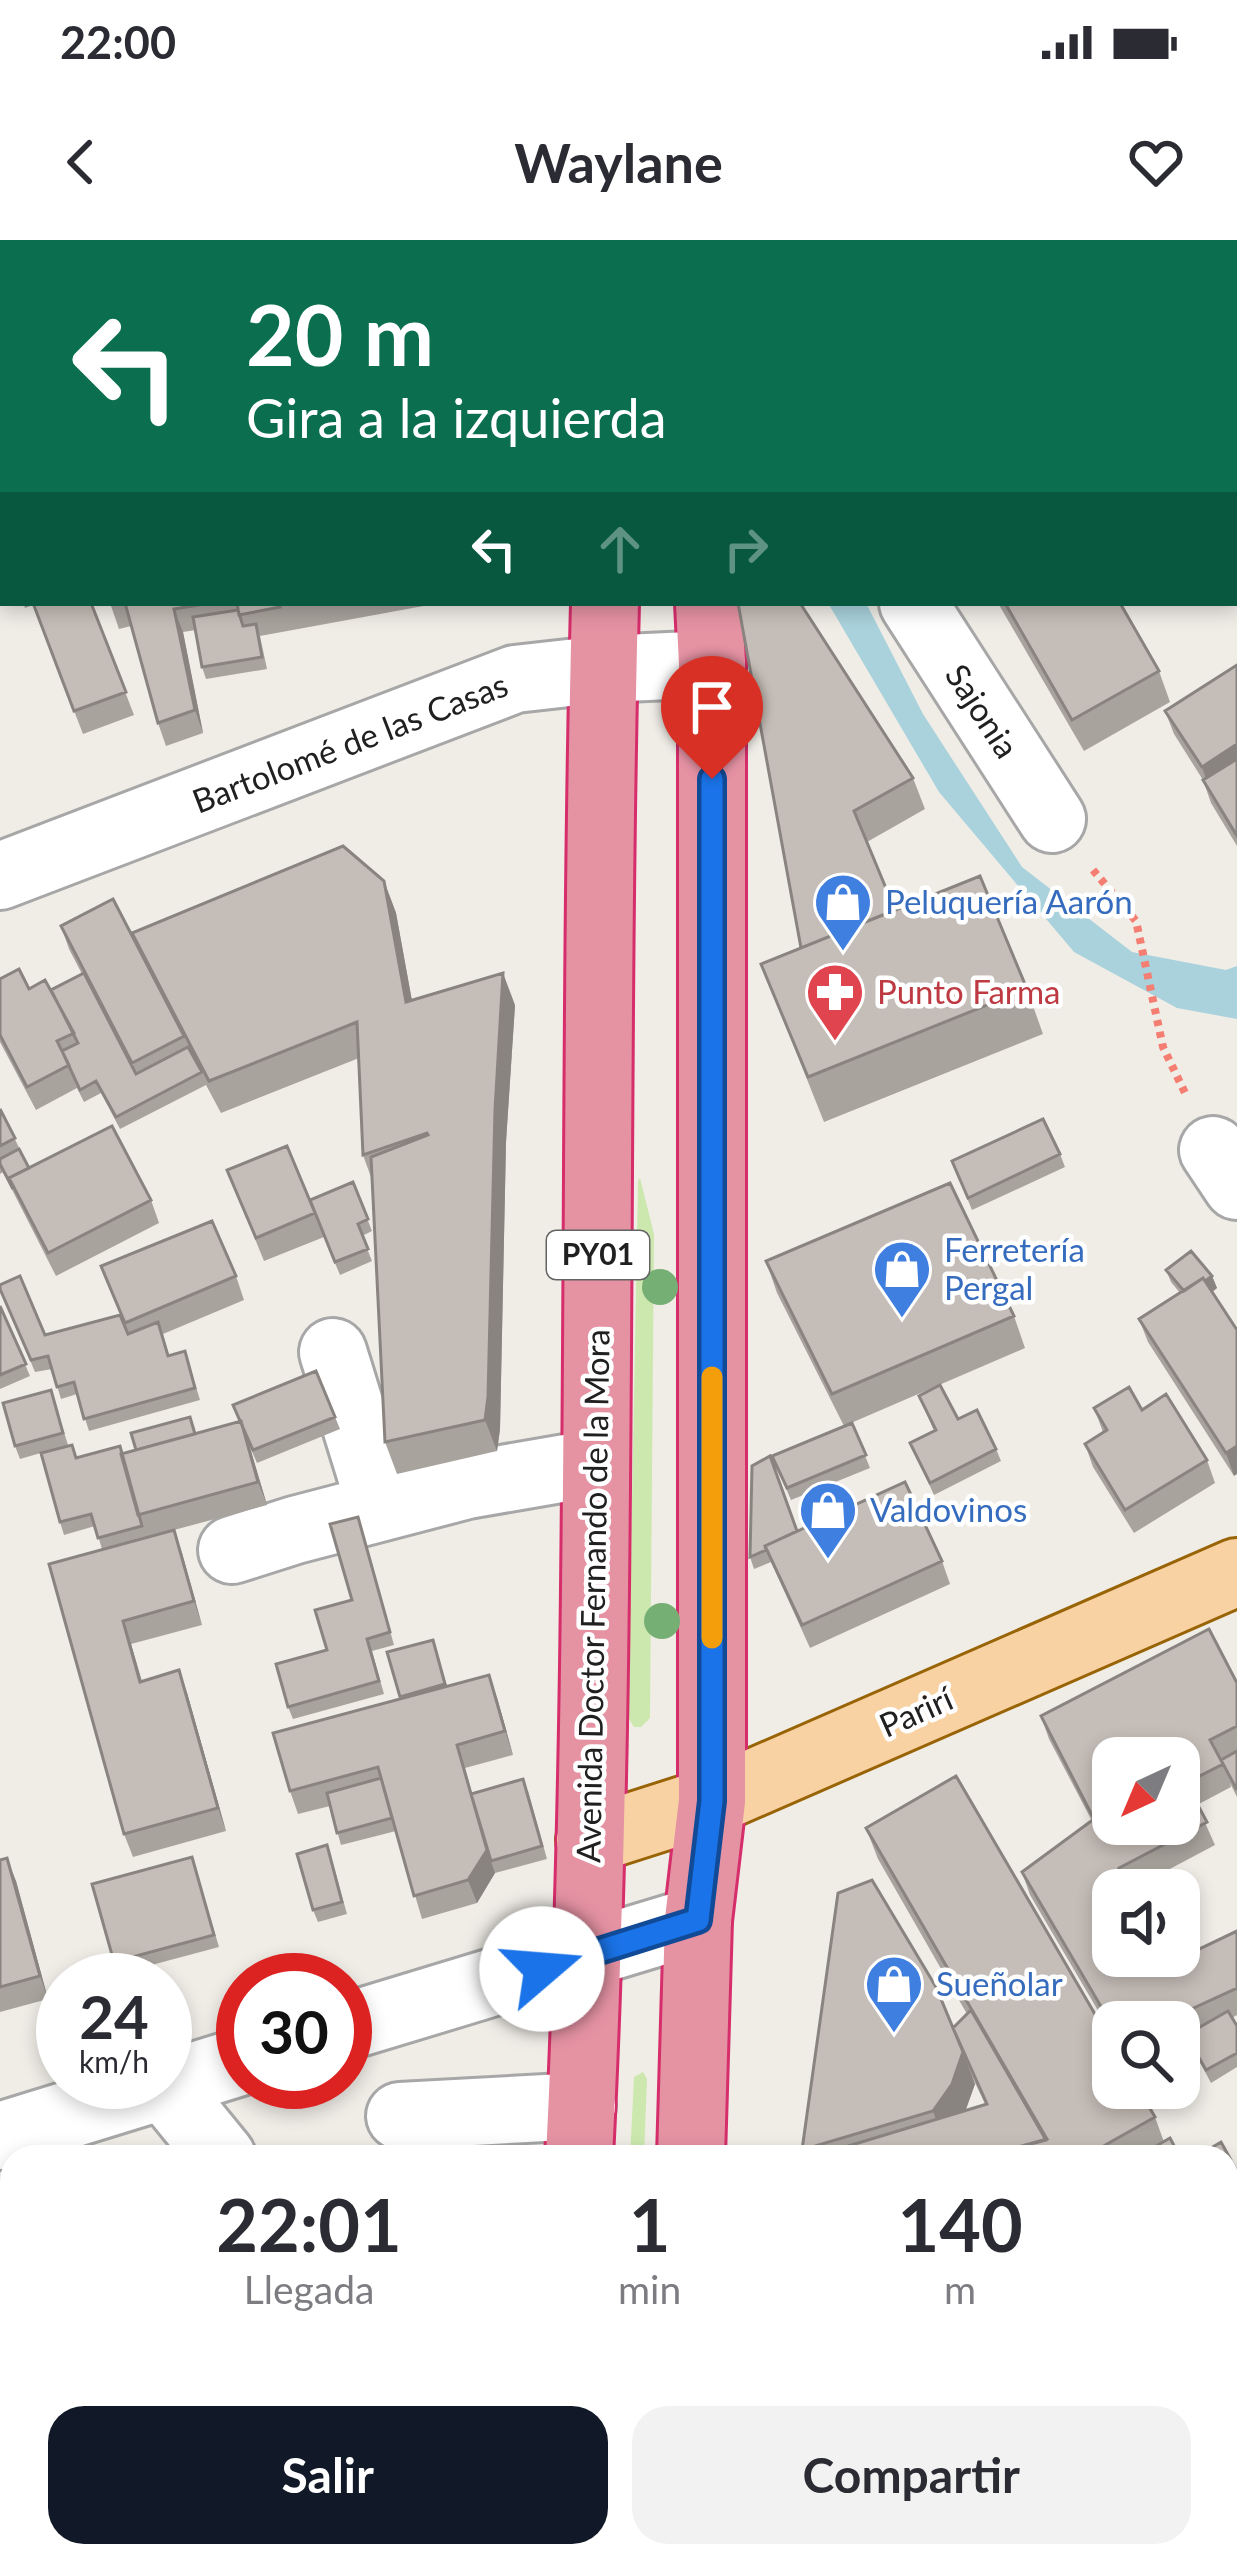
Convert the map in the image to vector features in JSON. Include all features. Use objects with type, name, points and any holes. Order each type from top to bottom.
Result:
[{"type":"highway","name":"Avenida Doctor Fernando de la Mora","points":[[580,2131],[596,1602],[605,606]]},
{"type":"highway","points":[[691,2145],[698,1920],[712,1801],[711,633]]},
{"type":"main road","name":"Parirí","points":[[590,1840],[712,1801],[1237,1572]]},
{"type":"street","name":"Sajonia","points":[[915,606],[1052,819]]},
{"type":"street","name":"Bartolomé de las Casas","points":[[0,876],[515,679],[604,669],[711,633]]},
{"type":"street","points":[[333,1352],[381,1507]]},
{"type":"street","points":[[232,1550],[467,1485],[596,1463]]},
{"type":"street","points":[[372,2018],[698,1920]]},
{"type":"street","points":[[372,2036],[396,2136],[580,2131]]},
{"type":"street","points":[[0,2136],[91,2109]]},
{"type":"street","points":[[183,2109],[212,2145]]},
{"type":"path","points":[[1136,921],[1162,1047]]},
{"type":"green space","points":[[640,1178],[654,1234],[650,1718],[634,1727],[628,1717]]},
{"type":"green space","points":[[643,2072],[647,2079],[644,2145],[631,2145],[634,2077]]},
{"type":"water","points":[[830,606],[868,606],[923,714],[1022,867],[1132,952],[1226,970],[1237,966],[1237,1019],[1177,1008],[1074,952],[939,792]]},
{"type":"building","points":[[34,606],[92,606],[126,692],[74,711]]},
{"type":"building","points":[[126,606],[192,606],[174,609],[195,710],[158,723]]},
{"type":"building","points":[[238,606],[280,607],[239,615]]},
{"type":"building","points":[[739,606],[802,606],[913,778],[854,811],[895,910],[801,948]]},
{"type":"building","points":[[1007,606],[1122,606],[1159,671],[1072,720]]},
{"type":"building","points":[[238,610],[243,626],[256,624],[262,657],[202,667],[193,617]]},
{"type":"building","points":[[1237,665],[1237,744],[1202,767],[1165,711]]},
{"type":"building","points":[[1237,759],[1237,836],[1203,780]]},
{"type":"building","points":[[343,846],[384,881],[406,1002],[503,973],[485,1420],[385,1442],[371,1157],[428,1135],[363,1155],[357,1022],[209,1081],[132,933]]},
{"type":"building","points":[[980,876],[1027,989],[808,1077],[761,964]]},
{"type":"building","points":[[113,899],[184,1036],[132,1063],[61,926]]},
{"type":"building","points":[[19,969],[29,989],[45,980],[74,1033],[57,1041],[69,1065],[27,1087],[0,1035],[0,979]]},
{"type":"building","points":[[84,973],[136,1074],[188,1047],[202,1072],[116,1117],[96,1081],[80,1090],[62,1051],[78,1043],[51,990]]},
{"type":"building","points":[[0,1109],[15,1138],[0,1146]]},
{"type":"building","points":[[1043,1119],[1060,1154],[968,1198],[952,1161]]},
{"type":"building","points":[[112,1126],[151,1200],[48,1253],[9,1178]]},
{"type":"building","points":[[287,1146],[315,1213],[256,1238],[227,1170]]},
{"type":"building","points":[[19,1149],[29,1168],[9,1178],[13,1189],[0,1159]]},
{"type":"building","points":[[353,1182],[368,1219],[358,1224],[368,1249],[335,1262],[310,1200]]},
{"type":"building","name":"Ferretería Pergal","points":[[950,1183],[1014,1316],[832,1394],[766,1261]]},
{"type":"building","points":[[212,1221],[236,1276],[125,1323],[101,1266]]},
{"type":"building","points":[[1191,1251],[1212,1276],[1184,1291],[1166,1270]]},
{"type":"building","points":[[20,1276],[45,1335],[120,1315],[128,1334],[158,1322],[168,1356],[185,1351],[195,1388],[84,1419],[74,1382],[57,1387],[48,1356],[31,1360],[0,1289]]},
{"type":"building","points":[[1203,1278],[1237,1330],[1237,1446],[1226,1453],[1139,1319]]},
{"type":"building","points":[[0,1306],[26,1364],[0,1375]]},
{"type":"building","points":[[316,1371],[335,1417],[253,1450],[233,1405]]},
{"type":"building","points":[[940,1385],[958,1419],[977,1410],[996,1449],[930,1483],[910,1443],[936,1430],[919,1396]]},
{"type":"building","points":[[1129,1387],[1142,1410],[1166,1394],[1207,1460],[1125,1510],[1085,1444],[1107,1430],[1094,1408]]},
{"type":"building","points":[[51,1390],[63,1433],[15,1446],[3,1403]]},
{"type":"building","points":[[190,1417],[195,1434],[136,1450],[131,1433]]},
{"type":"building","points":[[241,1421],[258,1482],[138,1515],[121,1454]]},
{"type":"building","points":[[852,1423],[866,1455],[787,1488],[772,1456]]},
{"type":"building","points":[[72,1445],[76,1458],[120,1446],[142,1526],[98,1538],[91,1514],[60,1522],[41,1453]]},
{"type":"building","points":[[770,1456],[797,1531],[750,1557],[752,1466]]},
{"type":"building","points":[[905,1482],[942,1561],[802,1625],[765,1546]]},
{"type":"building","points":[[358,1517],[390,1632],[367,1639],[379,1681],[288,1707],[276,1664],[327,1650],[315,1610],[352,1600],[330,1524]]},
{"type":"building","points":[[174,1530],[194,1601],[123,1621],[140,1682],[179,1670],[218,1808],[124,1834],[49,1564]]},
{"type":"building","points":[[1209,1629],[1237,1683],[1237,1726],[1210,1740],[1223,1764],[1200,1776],[1200,1737],[1092,1737],[1092,1815],[1041,1716]]},
{"type":"building","points":[[433,1640],[445,1684],[400,1697],[387,1652]]},
{"type":"building","points":[[489,1675],[505,1731],[457,1745],[487,1850],[468,1880],[414,1896],[378,1767],[290,1791],[273,1733]]},
{"type":"building","points":[[1237,1751],[1237,1790],[1221,1760]]},
{"type":"building","points":[[956,1776],[1092,2009],[1092,2109],[1150,2109],[1155,2117],[1105,2145],[1025,2145],[1047,2139],[866,1828]]},
{"type":"building","points":[[381,1778],[392,1818],[337,1833],[327,1793]]},
{"type":"building","points":[[523,1779],[542,1846],[491,1861],[471,1794]]},
{"type":"building","points":[[1092,1820],[1092,1845],[1163,1845],[1120,1869],[1092,1869],[1092,1977],[1200,1977],[1200,1949],[1237,1931],[1237,1988],[1200,2005],[1200,2001],[1098,2001],[1022,1872]]},
{"type":"building","points":[[327,1845],[342,1902],[313,1910],[297,1854]]},
{"type":"building","points":[[192,1857],[214,1935],[147,1953],[111,1953],[92,1884]]},
{"type":"building","points":[[7,1858],[36,1962],[36,1977],[0,1987],[0,1860]]},
{"type":"building","name":"Sueñolar","points":[[872,1880],[936,1987],[963,2052],[952,2084],[933,2111],[819,2145],[803,2145],[838,1893]]},
{"type":"building","points":[[971,2010],[1046,2140],[1027,2145],[852,2145],[987,2104],[953,2028]]},
{"type":"building","points":[[1228,2011],[1237,2026],[1237,2053],[1206,2070],[1200,2060],[1200,2027]]},
{"type":"slow traffic","points":[[712,1377],[712,1638]]},
{"type":"place","name":"Peluquería Aarón","points":[[843,953]]},
{"type":"place","name":"Punto Farma","points":[[835,1043]]},
{"type":"place","name":"Ferretería Pergal","points":[[902,1320]]},
{"type":"place","name":"Valdovinos","points":[[828,1561]]},
{"type":"place","name":"Sueñolar","points":[[894,2035]]},
{"type":"route","points":[[542,1969],[698,1920],[712,1801],[712,779]]}]
